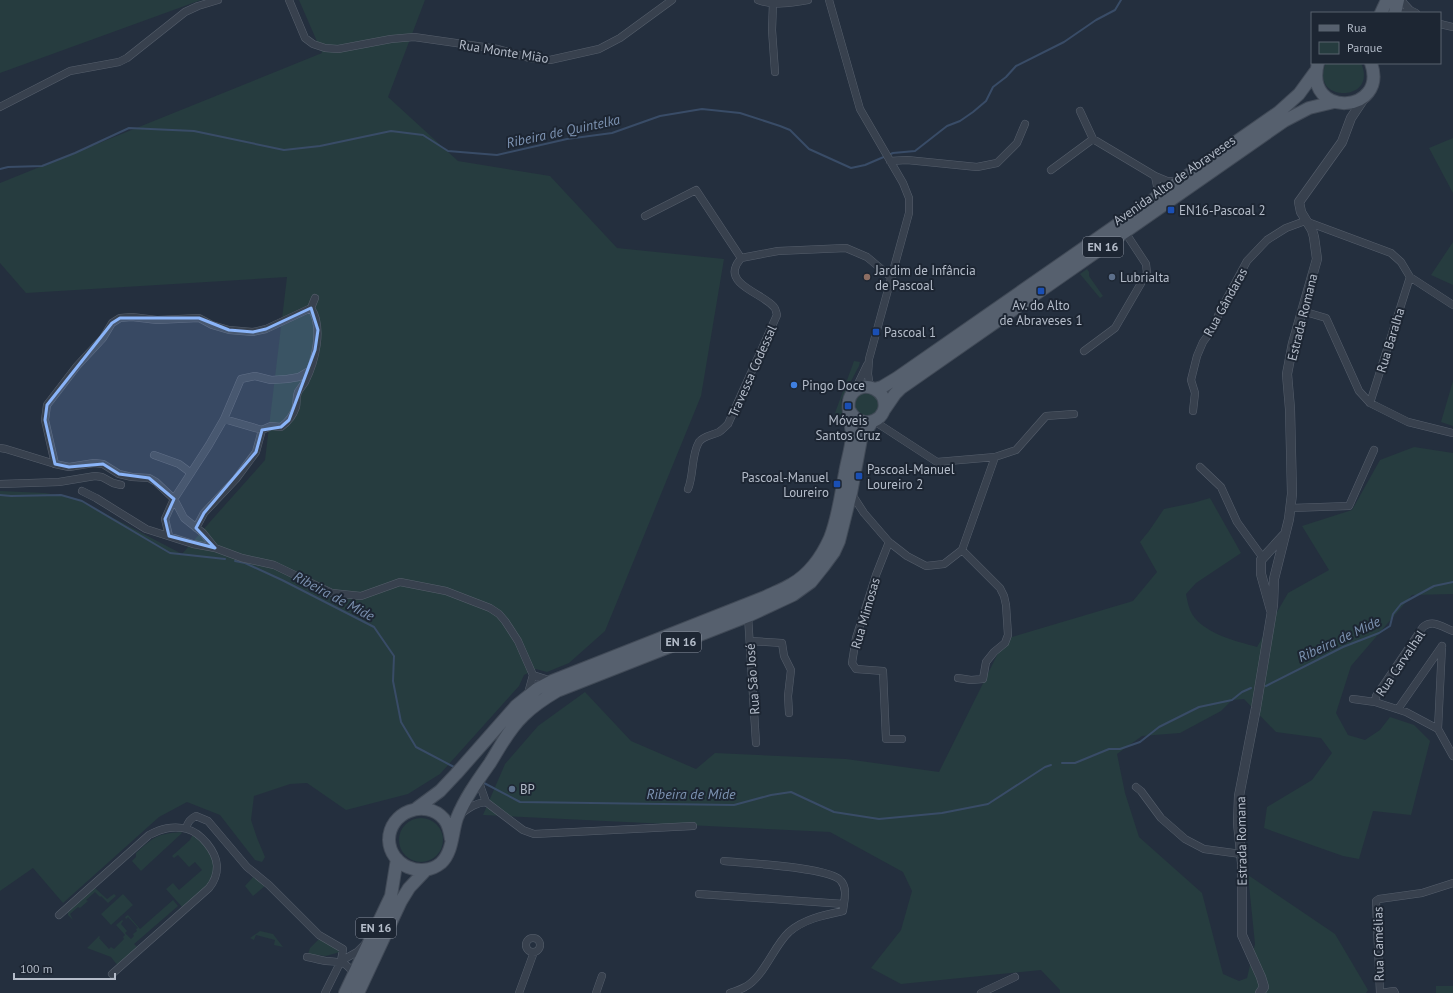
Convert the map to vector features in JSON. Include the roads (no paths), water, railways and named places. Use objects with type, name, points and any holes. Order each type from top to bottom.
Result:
[{"type":"main road","points":[[1381,12],[1386,0]]},
{"type":"main road","points":[[1395,12],[1399,0]]},
{"type":"main road","points":[[1366,95],[1371,88],[1374,79],[1374,65]]},
{"type":"main road","name":"EN 16","points":[[1316,67],[1316,81],[1320,90],[1326,97],[1340,103],[1353,103],[1366,95]]},
{"type":"main road","name":"Avenida Alto de Abraveses","points":[[872,388],[882,387],[897,378],[1284,108],[1299,94],[1316,67]]},
{"type":"main road","name":"Avenida Alto de Abraveses","points":[[877,417],[901,388],[1284,121],[1309,108],[1340,103]]},
{"type":"main road","name":"EN 16","points":[[345,993],[371,940],[390,896],[397,859],[391,850],[389,841],[390,832],[394,823],[400,816],[420,806],[440,791],[516,706],[552,681],[764,597],[792,584],[804,574],[821,554],[830,538],[837,513],[852,438],[849,400],[859,388],[872,388]]},
{"type":"main road","points":[[850,411],[856,420],[861,422],[877,417],[884,404],[883,398],[880,392],[872,388]]},
{"type":"main road","name":"EN 16","points":[[358,993],[401,901],[409,888],[426,870],[441,862],[447,855],[457,818],[468,796],[508,734],[522,717],[537,703],[557,691],[748,616],[794,595],[811,582],[824,567],[839,541],[851,493],[861,439],[877,417]]},
{"type":"main road","points":[[420,806],[436,813],[444,819],[449,828],[451,838]]},
{"type":"main road","points":[[397,859],[405,866],[415,870],[426,870]]},
{"type":"street","points":[[0,106],[70,71],[119,62],[127,58],[185,12],[218,0]]},
{"type":"street","name":"Rua Monte Mião","points":[[288,0],[305,38],[313,44],[325,48],[338,48],[391,39],[414,38],[491,48],[529,58],[550,60],[599,49],[620,38],[672,0]]},
{"type":"street","points":[[758,0],[773,3],[808,0]]},
{"type":"street","points":[[829,0],[860,109],[903,183],[909,198],[909,213],[892,278],[869,359],[855,391]]},
{"type":"street","points":[[1399,0],[1413,12]]},
{"type":"street","points":[[773,3],[772,30],[775,72]]},
{"type":"street","points":[[1441,24],[1453,27]]},
{"type":"street","name":"Estrada Romana","points":[[1260,993],[1264,987],[1261,977],[1242,935],[1241,854],[1238,822],[1239,796],[1272,614],[1274,579],[1290,518],[1292,494],[1288,374],[1293,343],[1317,258],[1312,230],[1305,222],[1299,202],[1342,142],[1351,118],[1366,95]]},
{"type":"street","points":[[1340,103],[1350,111],[1351,118]]},
{"type":"street","points":[[1080,111],[1093,139],[1154,176],[1167,181],[1180,181]]},
{"type":"street","points":[[890,161],[907,160],[978,167],[997,163],[1017,143],[1025,124]]},
{"type":"street","points":[[1051,170],[1093,139]]},
{"type":"street","points":[[1154,176],[1157,186],[1155,199]]},
{"type":"street","points":[[645,216],[696,190],[742,258],[778,251],[846,248],[867,257],[892,278]]},
{"type":"street","points":[[1305,222],[1391,253],[1401,262],[1410,277],[1453,305]]},
{"type":"street","name":"Rua Gândaras","points":[[1193,411],[1195,392],[1191,380],[1197,356],[1203,342],[1214,327],[1219,314],[1247,262],[1267,240],[1286,228],[1305,222]]},
{"type":"street","points":[[1084,351],[1115,328],[1147,273],[1146,264],[1125,232]]},
{"type":"street","name":"Travessa Codessal","points":[[688,489],[693,461],[700,442],[709,436],[720,432],[728,424],[777,315],[775,308],[770,303],[744,287],[738,280],[735,272],[736,266],[742,258]]},
{"type":"street","name":"Rua Baralha","points":[[1370,403],[1410,277]]},
{"type":"street","points":[[55,464],[45,420],[47,405],[77,366],[103,338],[112,323],[120,318],[132,317],[157,320],[199,318],[212,325],[229,330],[253,332],[266,329],[311,308],[315,298]]},
{"type":"street","points":[[224,419],[262,430],[271,426],[281,427],[289,420],[296,408],[297,394],[305,382],[315,350],[318,330],[315,315],[311,308]]},
{"type":"street","points":[[1302,311],[1326,318],[1358,391],[1370,403],[1408,422],[1453,433]]},
{"type":"street","points":[[869,359],[868,374],[872,388]]},
{"type":"street","points":[[169,536],[165,520],[174,498],[209,445],[224,419],[241,379],[255,376],[271,380],[287,379],[299,377],[309,371]]},
{"type":"street","points":[[877,417],[892,432],[937,462],[995,457],[1016,450],[1046,416],[1074,414]]},
{"type":"street","points":[[196,528],[204,513],[236,479],[256,452],[262,430]]},
{"type":"street","points":[[0,448],[69,467],[94,463],[103,464],[119,474],[132,477],[149,478],[156,482],[174,498],[184,518],[203,533],[215,548]]},
{"type":"street","points":[[1290,508],[1349,506],[1374,450]]},
{"type":"street","points":[[154,455],[179,464],[191,473]]},
{"type":"street","points":[[851,493],[864,513],[889,542],[907,556],[926,566],[944,564],[962,550],[995,457]]},
{"type":"street","points":[[1200,467],[1221,487],[1237,522],[1263,558]]},
{"type":"street","points":[[0,484],[59,482],[95,476],[113,484],[121,485]]},
{"type":"street","points":[[82,491],[146,529],[193,544],[215,548],[242,558],[274,565],[332,593],[361,596],[400,582],[446,591],[490,608],[499,614],[518,641],[533,675],[527,697]]},
{"type":"street","points":[[845,518],[856,511],[864,513]]},
{"type":"street","name":"Estrada Romana","points":[[1272,614],[1261,574],[1261,560],[1285,534]]},
{"type":"street","name":"Rua Mimosas","points":[[889,542],[876,575],[856,638],[852,663],[856,669],[883,671],[886,739],[902,739]]},
{"type":"street","points":[[958,678],[971,680],[983,679],[986,662],[994,652],[1005,643],[1008,635],[1006,604],[1000,588],[962,550]]},
{"type":"street","name":"Rua São José","points":[[748,616],[756,743]]},
{"type":"street","name":"Rua Carvalhal","points":[[1438,729],[1406,712],[1375,702],[1376,696],[1423,627],[1428,623],[1433,623],[1453,631]]},
{"type":"street","points":[[750,641],[782,643],[784,656],[791,670],[788,696],[789,713]]},
{"type":"street","points":[[1398,709],[1442,646],[1438,729],[1453,756]]},
{"type":"street","points":[[533,675],[552,681]]},
{"type":"street","points":[[1353,699],[1375,702]]},
{"type":"street","points":[[481,776],[480,786],[486,802],[523,830],[534,834],[693,826]]},
{"type":"street","points":[[1136,787],[1141,791],[1161,818],[1185,839],[1204,849],[1241,854]]},
{"type":"street","points":[[457,818],[471,806],[480,802],[486,802]]},
{"type":"street","points":[[186,828],[188,822],[196,816],[208,821],[247,866],[269,885],[319,935],[343,949],[341,961],[325,993]]},
{"type":"street","points":[[59,915],[149,835],[160,829],[172,827],[186,828],[199,836],[210,848],[217,865],[213,882],[209,888],[112,974]]},
{"type":"street","points":[[724,861],[818,871],[835,876],[841,880],[845,887],[843,911],[816,918],[801,924],[789,932],[781,941],[758,975],[746,987],[730,993]]},
{"type":"street","name":"Rua Camélias","points":[[1395,993],[1394,991],[1380,993],[1376,901],[1379,898],[1422,893],[1453,883]]},
{"type":"street","points":[[699,894],[844,904]]},
{"type":"street","points":[[307,956],[325,961],[341,961],[357,952],[371,940]]},
{"type":"street","points":[[519,993],[534,952]]},
{"type":"street","points":[[341,961],[349,966],[354,974]]},
{"type":"street","points":[[596,993],[602,976]]},
{"type":"street","points":[[981,993],[1016,977]]},
{"type":"waterway","name":"Ribeira de Quintelka","points":[[0,169],[8,167],[42,166],[75,153],[129,128],[194,131],[284,150],[320,146],[391,131],[423,135],[448,151],[497,155],[567,139],[612,133],[660,116],[702,109],[740,113],[780,126],[790,130],[809,149],[851,168],[865,165],[893,153],[915,151],[947,126],[960,121],[973,112],[986,101],[993,87],[1006,77],[1016,66],[1064,42],[1096,20],[1115,10],[1121,0]]},
{"type":"waterway","name":"Ribeira de Mide","points":[[0,495],[61,495],[82,501],[170,553],[225,559]]},
{"type":"waterway","name":"Ribeira de Mide","points":[[235,561],[245,563],[282,580],[374,627],[394,656],[393,681],[401,722],[416,747],[454,767]]},
{"type":"waterway","name":"Ribeira de Mide","points":[[1266,686],[1343,647],[1379,633],[1390,626],[1393,614],[1401,604],[1434,586],[1453,582]]},
{"type":"waterway","name":"Ribeira de Mide","points":[[1062,763],[1075,763],[1109,749],[1120,749],[1140,742],[1159,727],[1199,707],[1232,700],[1242,692],[1251,688]]},
{"type":"waterway","name":"Ribeira de Mide","points":[[484,783],[520,802],[734,805],[771,795],[791,792],[834,812],[879,819],[942,813],[988,804],[1045,767],[1051,765]]},
{"type":"place","name":"EN16-Pascoal 2","points":[[1171,210]]},
{"type":"place","name":"Jardim de Infância de Pascoal","points":[[867,277]]},
{"type":"place","name":"Lubrialta","points":[[1112,277]]},
{"type":"place","name":"Av. do Alto de Abraveses 1","points":[[1041,291]]},
{"type":"place","name":"Pascoal 1","points":[[876,332]]},
{"type":"place","name":"Pingo Doce","points":[[794,385]]},
{"type":"place","name":"Móveis Santos Cruz","points":[[848,406]]},
{"type":"place","name":"Pascoal-Manuel Loureiro 2","points":[[859,476]]},
{"type":"place","name":"Pascoal-Manuel Loureiro","points":[[837,484]]},
{"type":"place","name":"BP","points":[[512,789]]}]
